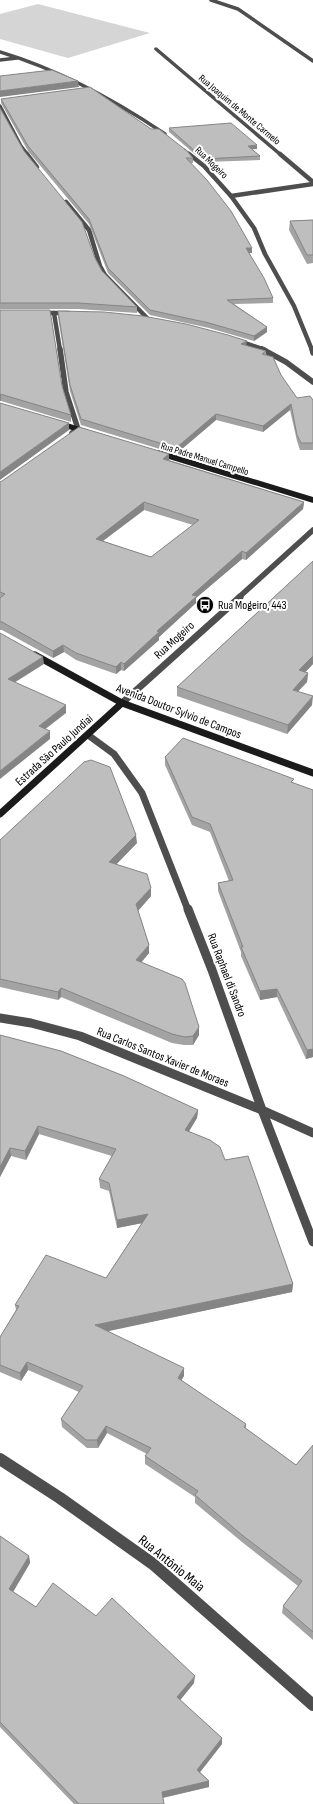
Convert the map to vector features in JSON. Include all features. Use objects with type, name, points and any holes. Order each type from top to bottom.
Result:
[{"type":"main road","points":[[52,421],[94,434]]},
{"type":"main road","name":"Rua Padre Manuel Campello","points":[[155,452],[313,500]]},
{"type":"main road","name":"Avenida Doutor Sylvio de Campos","points":[[30,652],[122,703],[313,773]]},
{"type":"main road","name":"Estrada São Paulo Jundiai","points":[[0,814],[122,703]]},
{"type":"street","points":[[211,0],[238,9],[313,61]]},
{"type":"street","name":"Rua Joaquim de Monte Carmelo","points":[[156,50],[313,183]]},
{"type":"street","points":[[0,52],[21,58],[69,76],[93,88],[123,105],[170,139]]},
{"type":"street","points":[[0,60],[21,58]]},
{"type":"street","points":[[78,90],[93,88]]},
{"type":"street","points":[[0,106],[21,146],[38,169]]},
{"type":"street","name":"Rua Mogeiro","points":[[182,148],[204,166],[231,196],[254,228],[265,254],[294,306],[313,353]]},
{"type":"street","points":[[231,196],[313,183]]},
{"type":"street","points":[[62,198],[86,226],[91,235],[101,270],[148,319]]},
{"type":"street","points":[[31,313],[76,314]]},
{"type":"street","points":[[54,313],[66,392],[78,429],[66,438]]},
{"type":"street","points":[[140,318],[154,320]]},
{"type":"street","points":[[229,338],[269,351],[292,365],[313,382]]},
{"type":"street","name":"Rua Mogeiro","points":[[122,703],[313,530]]},
{"type":"street","name":"Rua Raphael di Sandro","points":[[88,735],[114,754],[142,792],[212,970],[262,1110],[313,1242]]},
{"type":"street","name":"Rua Carlos Santos Xavier de Moraes","points":[[0,1018],[31,1023],[80,1036],[262,1110],[313,1133]]},
{"type":"street","name":"Rua Antônio Maia","points":[[0,1459],[60,1498],[153,1564],[313,1705]]},
{"type":"shaded area","points":[[38,4],[150,33],[68,58],[0,39],[0,14]]},
{"type":"building","points":[[52,70],[78,81],[0,91],[0,76]]},
{"type":"building","points":[[90,87],[151,129],[159,129],[187,151],[193,158],[186,158],[207,180],[231,211],[252,248],[246,248],[264,278],[273,298],[227,300],[267,327],[254,336],[209,323],[150,310],[108,268],[89,219],[28,146],[1,99]]},
{"type":"building","points":[[0,108],[24,151],[82,222],[95,258],[102,271],[137,307],[78,303],[0,303]]},
{"type":"building","points":[[231,123],[257,145],[248,146],[260,156],[204,159],[169,128]]},
{"type":"building","points":[[313,220],[313,255],[307,255],[290,221]]},
{"type":"building","points":[[0,310],[50,310],[62,386],[71,415],[0,394]]},
{"type":"building","points":[[58,311],[104,312],[143,316],[186,324],[247,341],[241,344],[266,351],[262,354],[273,357],[281,375],[297,398],[310,396],[313,400],[313,443],[301,443],[297,435],[291,404],[263,426],[216,414],[176,448],[81,419],[70,385]]},
{"type":"building","points":[[0,403],[69,423],[0,472]]},
{"type":"building","points":[[79,427],[169,454],[163,459],[304,502],[246,553],[242,551],[192,595],[197,596],[157,631],[159,632],[124,664],[121,662],[116,667],[76,653],[63,645],[53,651],[0,622],[0,598],[5,594],[0,592],[0,482]],"holes":[[[144,502],[199,520],[151,557],[96,539]]]},
{"type":"building","points":[[313,561],[313,656],[299,670],[308,673],[293,690],[313,696],[288,725],[177,687]]},
{"type":"building","points":[[0,633],[43,657],[8,679],[66,705],[39,726],[50,731],[0,771]]},
{"type":"building","points":[[183,738],[294,779],[291,782],[313,790],[313,1049],[307,1050],[277,989],[260,991],[241,947],[243,947],[218,883],[233,880],[210,824],[192,817],[165,757]]},
{"type":"building","points":[[91,760],[110,767],[136,835],[109,862],[147,874],[151,888],[136,904],[149,945],[136,960],[182,979],[185,983],[199,1027],[193,1036],[185,1037],[172,1034],[61,988],[58,992],[0,979],[0,840],[84,762]]},
{"type":"building","points":[[0,1035],[61,1051],[124,1076],[198,1110],[185,1130],[210,1140],[220,1147],[225,1160],[248,1156],[293,1284],[95,1325],[184,1368],[178,1378],[246,1424],[244,1427],[296,1465],[313,1445],[313,1632],[283,1606],[302,1581],[242,1535],[195,1495],[198,1491],[145,1456],[151,1448],[106,1426],[97,1440],[86,1440],[61,1419],[83,1386],[27,1362],[20,1373],[0,1365],[0,1337],[19,1306],[15,1305],[46,1255],[106,1278],[148,1214],[117,1220],[109,1183],[99,1179],[116,1149],[38,1126],[25,1151],[10,1148],[0,1167]]},
{"type":"building","points":[[0,1536],[29,1556],[9,1589],[36,1607],[53,1583],[96,1616],[112,1598],[195,1676],[177,1697],[222,1738],[197,1770],[209,1781],[162,1792],[164,1804],[79,1804],[0,1722]]},
{"type":"place","name":"Rua Mogeiro, 443","points":[[205,605]]}]
